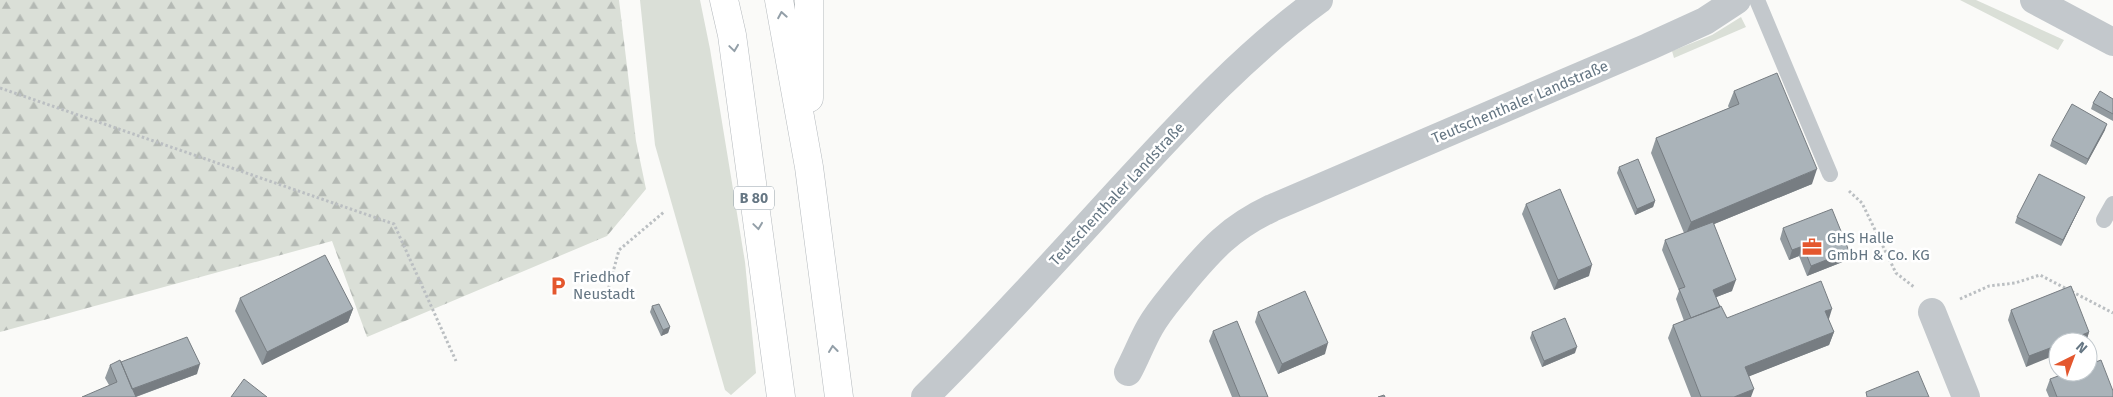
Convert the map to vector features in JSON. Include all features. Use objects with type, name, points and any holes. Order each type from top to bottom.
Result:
[{"type":"highway","name":"B 80","points":[[724,0],[732,35],[781,397]]},
{"type":"highway","points":[[779,0],[809,167],[839,397]]},
{"type":"highway","points":[[809,0],[809,167]]},
{"type":"street","name":"Teutschenthaler Landstraße","points":[[925,397],[996,325],[1208,96],[1291,20],[1319,0]]},
{"type":"street","name":"Teutschenthaler Landstraße","points":[[1128,372],[1159,313],[1208,252],[1246,220],[1648,47],[1705,21],[1737,0]]},
{"type":"street","points":[[2034,0],[2113,42]]},
{"type":"street","points":[[1932,312],[1966,397]]},
{"type":"lane","points":[[1757,0],[1830,174]]},
{"type":"lane","points":[[2104,220],[2113,204]]},
{"type":"path","points":[[0,88],[394,224],[456,361]]},
{"type":"path","points":[[1830,174],[1862,203],[1896,273],[1916,289],[1932,312],[1989,286],[2015,283],[2040,275],[2113,313]]},
{"type":"path","points":[[606,298],[619,250],[664,212]]},
{"type":"green space","points":[[0,0],[619,0],[636,141],[646,189],[607,236],[367,337],[332,241],[0,332]]},
{"type":"green space","points":[[640,0],[700,0],[710,49],[745,262],[756,373],[731,395],[725,390],[655,145]]},
{"type":"green space","points":[[1960,0],[1976,0],[2064,40],[2058,50]]},
{"type":"green space","points":[[1741,17],[1746,27],[1674,58],[1672,51],[1712,35]]},
{"type":"building","points":[[1777,73],[1817,169],[1691,222],[1656,138],[1739,104],[1734,91]]},
{"type":"building","points":[[2100,91],[2113,99],[2113,114],[2093,103]]},
{"type":"building","points":[[2072,104],[2107,124],[2088,159],[2052,140]]},
{"type":"building","points":[[1638,159],[1655,201],[1637,209],[1619,167]]},
{"type":"building","points":[[2039,174],[2085,197],[2063,240],[2017,217]]},
{"type":"building","points":[[1560,189],[1592,265],[1558,280],[1526,204]]},
{"type":"building","name":"GHS Halle GmbH & Co. KG","points":[[1832,209],[1849,251],[1811,266],[1803,246],[1792,250],[1783,228]]},
{"type":"building","points":[[1713,222],[1736,280],[1713,290],[1720,307],[1691,318],[1679,289],[1685,287],[1665,240]]},
{"type":"building","points":[[325,255],[353,309],[267,352],[240,298]]},
{"type":"building","points":[[1821,281],[1832,309],[1825,311],[1834,332],[1745,367],[1754,389],[1734,397],[1701,397],[1673,325],[1721,306],[1727,318]]},
{"type":"building","points":[[2071,286],[2089,332],[2048,332],[2048,349],[2029,356],[2011,310]]},
{"type":"building","points":[[1305,291],[1328,343],[1282,364],[1258,312]]},
{"type":"building","points":[[659,304],[670,327],[663,330],[652,306]]},
{"type":"building","points":[[1565,318],[1577,347],[1544,361],[1532,332]]},
{"type":"building","points":[[1237,321],[1268,397],[1240,397],[1213,331]]},
{"type":"building","points":[[187,337],[200,364],[132,389],[121,362]]},
{"type":"building","points":[[120,360],[136,397],[82,397],[117,382],[110,365]]},
{"type":"building","points":[[2101,360],[2113,391],[2113,397],[2057,397],[2051,382],[2098,382],[2098,361]]},
{"type":"building","points":[[1918,371],[1929,397],[1867,397],[1866,392]]},
{"type":"building","points":[[244,379],[267,397],[231,397]]},
{"type":"place","name":"GHS Halle GmbH & Co. KG","points":[[1812,247]]},
{"type":"place","name":"Friedhof Neustadt","points":[[558,286]]}]
